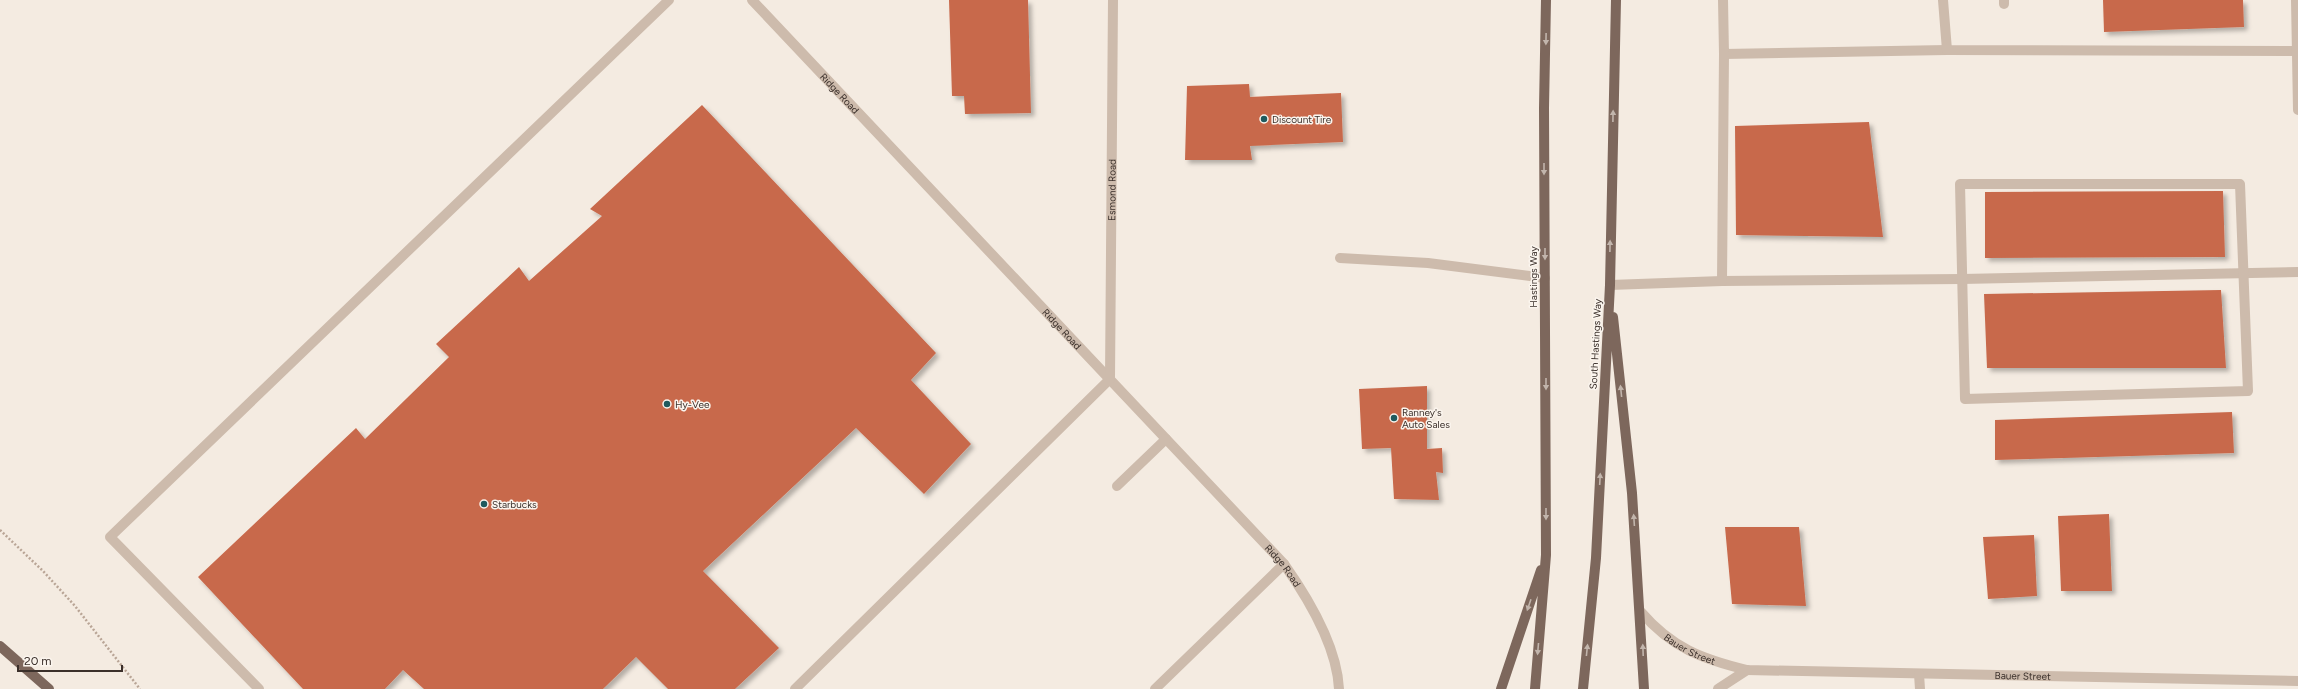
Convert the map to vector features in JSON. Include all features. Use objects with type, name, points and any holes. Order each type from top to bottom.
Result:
[{"type":"main road","name":"Hastings Way","points":[[1546,0],[1544,108],[1546,555]]},
{"type":"main road","name":"South Hastings Way","points":[[1582,689],[1596,558],[1610,285],[1616,0]]},
{"type":"main road","points":[[1610,285],[1632,493],[1641,612],[1644,689]]},
{"type":"main road","points":[[1501,689],[1546,555]]},
{"type":"main road","points":[[1535,689],[1546,555]]},
{"type":"main road","points":[[0,646],[49,689]]},
{"type":"street","points":[[259,689],[110,537],[669,0]]},
{"type":"street","name":"Ridge Road","points":[[752,0],[1284,564],[1314,612],[1327,642],[1339,684]]},
{"type":"street","name":"Esmond Road","points":[[1110,379],[1113,0]]},
{"type":"street","points":[[1722,281],[1723,0]]},
{"type":"street","points":[[1943,0],[1947,50]]},
{"type":"street","points":[[2296,0],[2298,110]]},
{"type":"street","points":[[1724,54],[1947,50],[2296,51]]},
{"type":"street","points":[[1960,184],[2240,184],[2242,273],[2248,391],[1965,399],[1960,184]]},
{"type":"street","points":[[1340,258],[1428,263],[1545,278]]},
{"type":"street","points":[[1610,285],[1722,281],[1962,279],[2298,272]]},
{"type":"street","points":[[795,689],[1110,379]]},
{"type":"street","points":[[1117,486],[1166,438]]},
{"type":"street","points":[[1155,689],[1284,564]]},
{"type":"street","name":"Bauer Street","points":[[1641,612],[1660,633],[1678,645],[1722,664],[1747,670],[2298,681]]},
{"type":"street","points":[[1718,689],[1747,670]]},
{"type":"street","points":[[1919,674],[1920,689]]},
{"type":"path","points":[[0,530],[43,571],[75,606],[140,689]]},
{"type":"building","points":[[949,0],[1028,0],[1031,113],[965,114],[964,96],[952,96]]},
{"type":"building","points":[[2103,0],[2243,0],[2244,27],[2104,32]]},
{"type":"building","name":"Discount Tire","points":[[1249,84],[1250,97],[1341,93],[1343,142],[1250,146],[1252,160],[1185,160],[1187,86]]},
{"type":"building","name":"Hy-Vee","points":[[702,105],[936,353],[911,380],[971,444],[924,494],[856,428],[703,571],[779,648],[735,689],[668,689],[636,657],[603,689],[424,689],[403,670],[385,689],[303,689],[198,577],[356,428],[365,439],[449,357],[436,344],[519,267],[529,281],[602,216],[590,209]]},
{"type":"building","points":[[1869,122],[1883,237],[1736,235],[1735,126]]},
{"type":"building","points":[[2223,191],[2225,257],[1985,258],[1985,192]]},
{"type":"building","points":[[2221,290],[2226,368],[1987,368],[1984,294]]},
{"type":"building","name":"Ranney's Auto Sales","points":[[1427,386],[1427,449],[1442,448],[1443,473],[1436,472],[1439,500],[1394,499],[1391,448],[1362,449],[1359,389]]},
{"type":"building","points":[[2232,412],[2234,453],[1995,460],[1995,420]]},
{"type":"building","points":[[2109,514],[2112,591],[2061,591],[2058,516]]},
{"type":"building","points":[[1725,527],[1799,527],[1806,606],[1732,604]]},
{"type":"building","points":[[2034,535],[2037,596],[1988,599],[1983,537]]},
{"type":"place","name":"Discount Tire","points":[[1264,119]]},
{"type":"place","name":"Hy-Vee","points":[[667,404]]},
{"type":"place","name":"Ranney's Auto Sales","points":[[1394,418]]},
{"type":"place","name":"Starbucks","points":[[484,504]]}]
